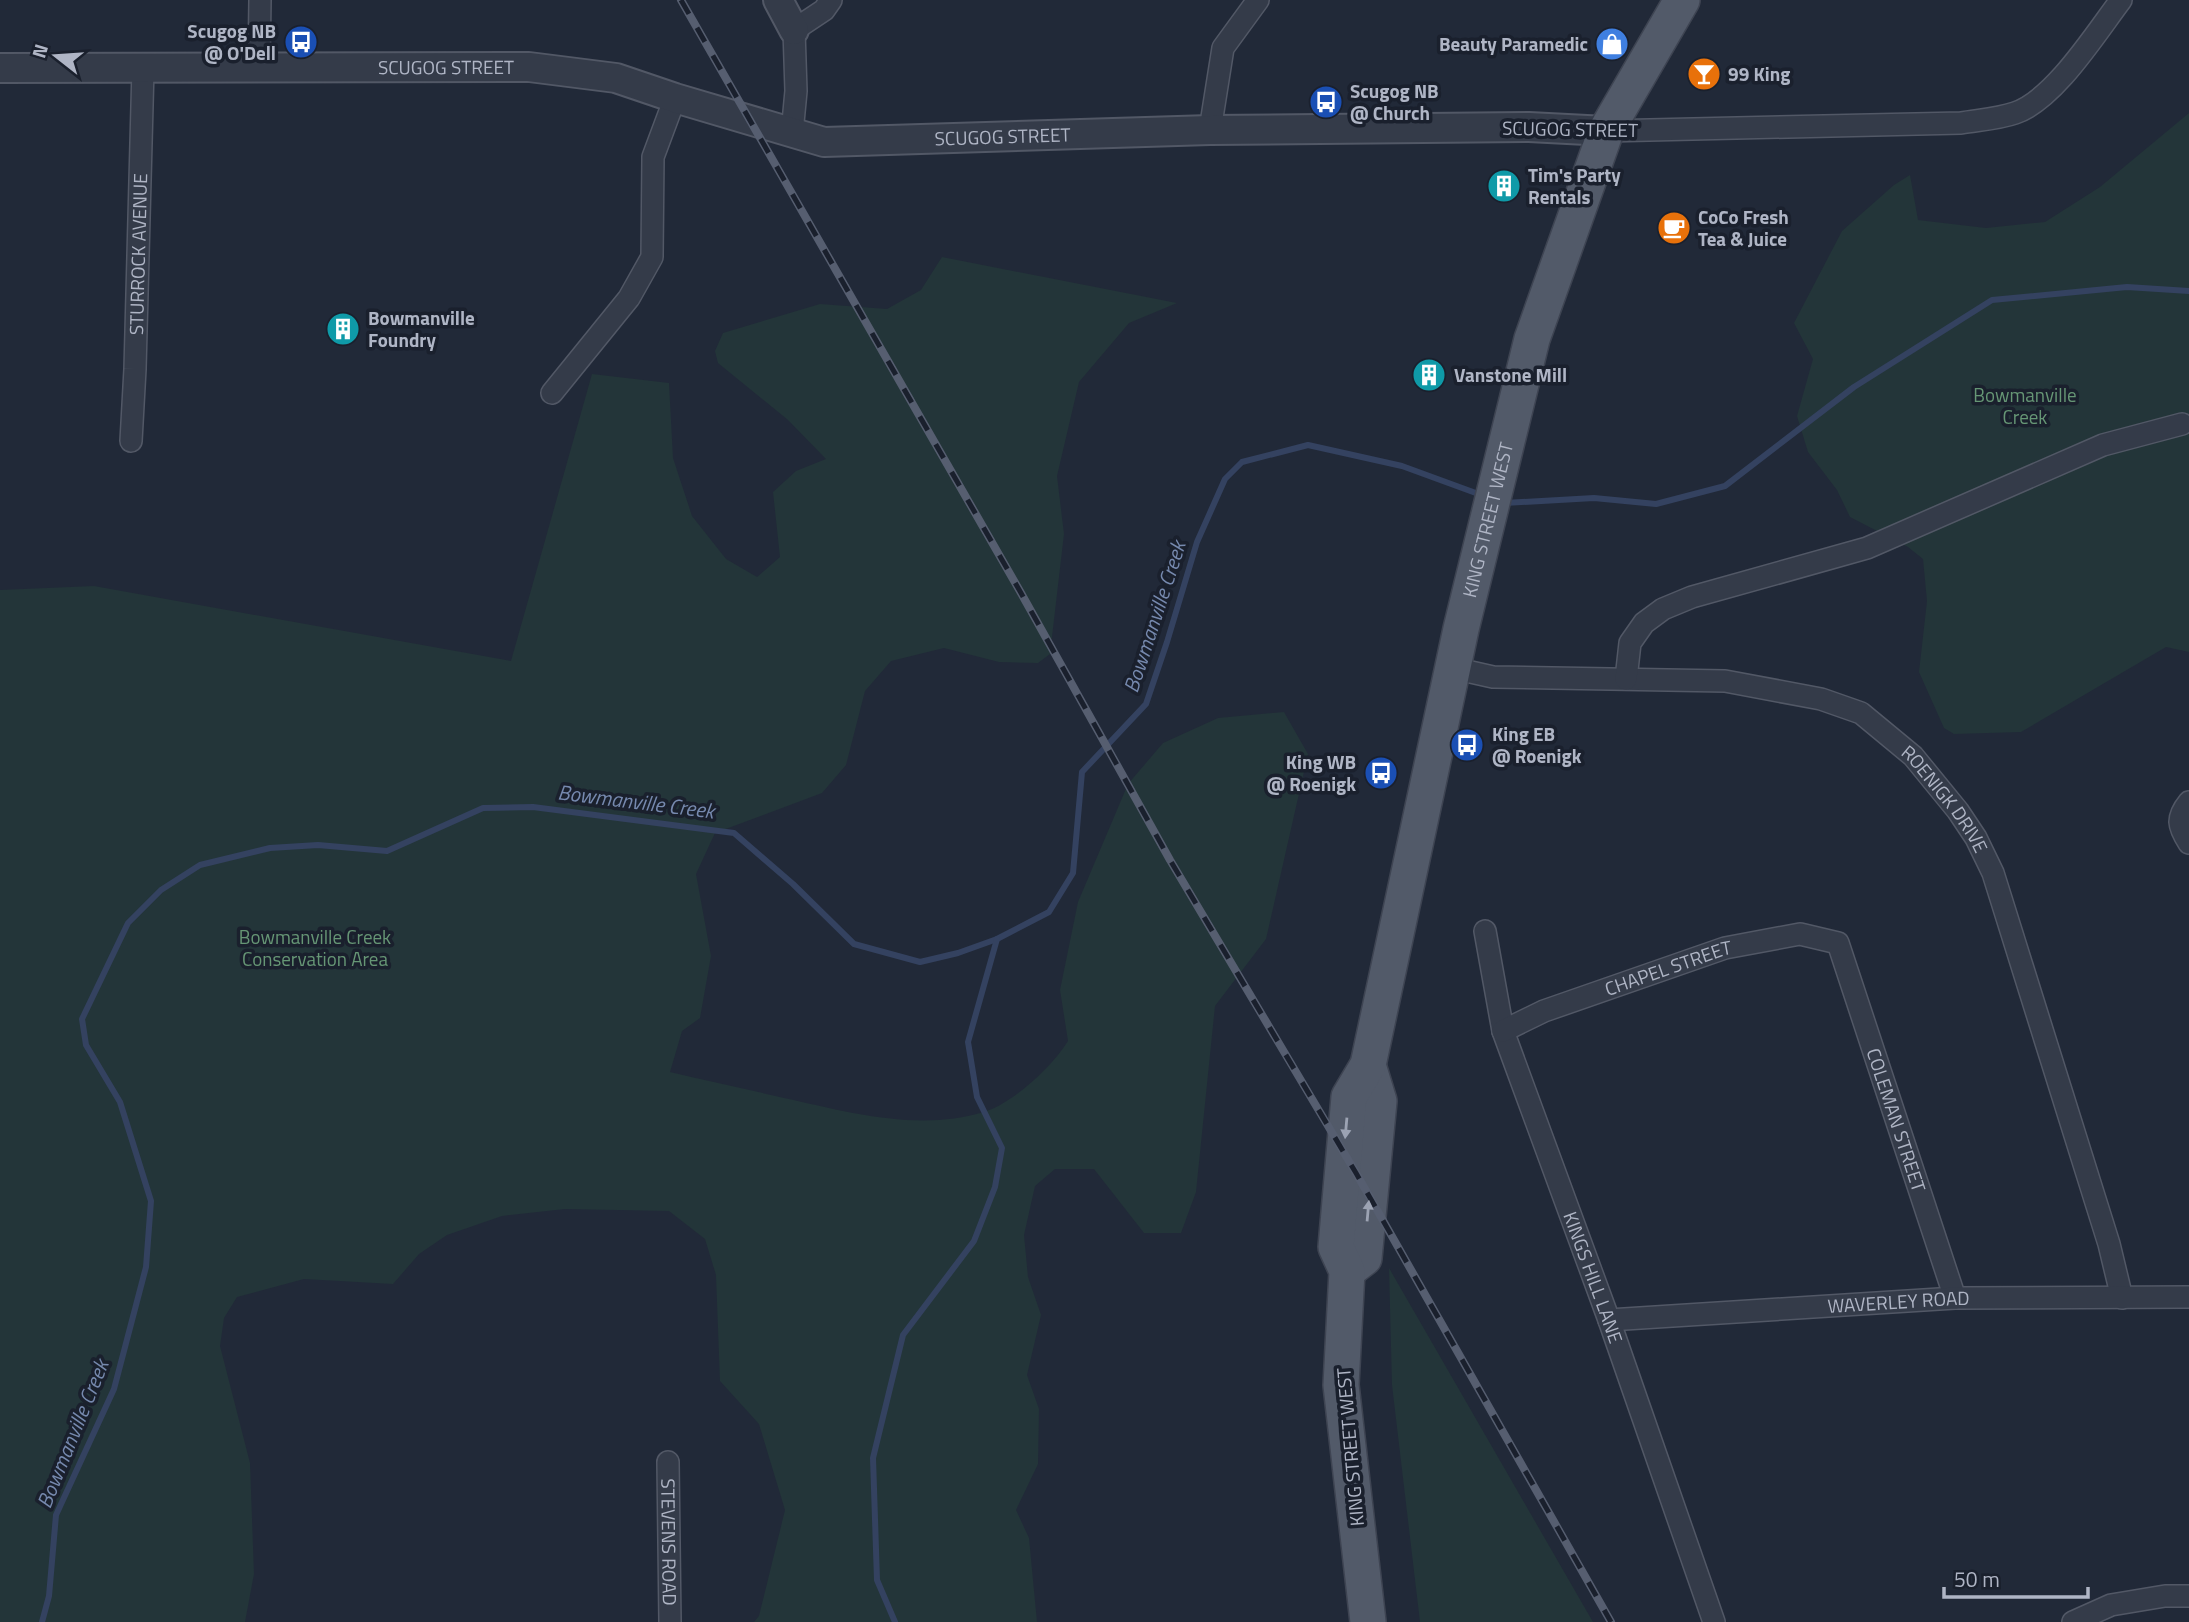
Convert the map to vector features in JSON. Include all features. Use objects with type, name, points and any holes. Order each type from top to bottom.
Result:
[{"type":"main road","name":"KING STREET WEST","points":[[1368,1622],[1340,1385],[1348,1271],[1336,1247],[1349,1097],[1368,1065],[1461,629],[1532,340],[1606,131],[1682,0]]},
{"type":"street","points":[[259,67],[260,0]]},
{"type":"street","points":[[778,0],[794,30],[796,99],[792,133]]},
{"type":"street","points":[[794,30],[824,10],[831,0]]},
{"type":"street","points":[[1210,130],[1223,48],[1258,0]]},
{"type":"street","name":"SCUGOG STREET","points":[[0,68],[528,67],[616,78],[824,142],[1210,130],[1529,127],[1606,131],[1961,123],[2016,113],[2043,95],[2066,74],[2121,0]]},
{"type":"street","name":"STURROCK AVENUE","points":[[131,441],[143,68]]},
{"type":"street","points":[[552,393],[629,298],[652,257],[653,157],[676,98]]},
{"type":"street","points":[[1626,678],[1630,643],[1644,623],[1663,609],[1692,597],[1867,548],[2103,445],[2182,424]]},
{"type":"street","name":"ROENIGK DRIVE","points":[[1453,668],[1493,677],[1726,681],[1821,699],[1861,713],[1913,756],[1958,811],[1976,838],[1993,873],[2109,1244],[2122,1298]]},
{"type":"street","points":[[2189,802],[2181,812],[2180,830],[2189,843]]},
{"type":"street","name":"KINGS HILL LANE","points":[[1485,932],[1503,1031],[1609,1320],[1713,1622]]},
{"type":"street","name":"CHAPEL STREET","points":[[1503,1031],[1544,1012],[1726,948],[1800,934],[1838,943]]},
{"type":"street","name":"COLEMAN STREET","points":[[1838,943],[1955,1298]]},
{"type":"street","name":"WAVERLEY ROAD","points":[[1609,1320],[1955,1298],[2189,1297]]},
{"type":"street","name":"STEVENS ROAD","points":[[668,1462],[670,1622]]},
{"type":"street","points":[[2073,1622],[2110,1605],[2165,1596],[2189,1596]]},
{"type":"green space","name":"Bowmanville Creek","points":[[2189,113],[2189,652],[2166,647],[2021,732],[1954,734],[1944,728],[1919,672],[1927,601],[1923,559],[1908,547],[1850,517],[1837,490],[1808,452],[1797,416],[1813,359],[1794,323],[1842,231],[1894,185],[1910,175],[1918,220],[1986,228],[2045,222],[2100,187]]},
{"type":"green space","name":"Bowmanville Creek Conservation Area","points":[[942,257],[1177,303],[1129,323],[1079,382],[1057,476],[1064,534],[1050,654],[1038,663],[999,662],[944,648],[891,661],[865,691],[846,765],[822,793],[715,833],[696,874],[711,956],[700,1018],[682,1031],[670,1072],[884,1118],[959,1118],[995,1107],[1031,1083],[1068,1041],[1060,990],[1078,902],[1128,784],[1163,743],[1218,718],[1284,712],[1308,754],[1266,939],[1215,1006],[1196,1192],[1181,1233],[1144,1233],[1094,1169],[1055,1169],[1035,1186],[1024,1235],[1028,1277],[1041,1315],[1027,1375],[1039,1409],[1038,1464],[1016,1510],[1029,1538],[1037,1622],[754,1622],[759,1616],[785,1510],[759,1424],[720,1381],[716,1275],[705,1239],[669,1211],[565,1209],[502,1216],[447,1235],[419,1254],[393,1284],[304,1279],[237,1297],[224,1318],[220,1346],[250,1463],[254,1574],[245,1622],[0,1622],[0,590],[94,586],[511,661],[592,374],[669,383],[673,458],[692,516],[726,559],[757,577],[780,557],[773,492],[796,471],[826,459],[788,420],[718,363],[715,351],[723,333],[820,304],[887,309],[921,290]]},
{"type":"green space","points":[[1389,1268],[1593,1622],[1420,1622],[1392,1385]]},
{"type":"waterway","name":"Bowmanville Creek","points":[[1504,503],[1594,498],[1656,504],[1725,486],[1854,387],[1992,300],[2127,287],[2189,291]]},
{"type":"waterway","name":"Bowmanville Creek","points":[[42,1622],[49,1596],[56,1515],[114,1389],[146,1267],[151,1201],[120,1102],[86,1045],[82,1019],[128,923],[161,890],[200,865],[270,848],[318,845],[387,851],[483,808],[533,807],[734,833],[793,884],[854,944],[920,962],[958,953],[997,939],[1049,912],[1073,873],[1082,772],[1146,704],[1197,542],[1225,479],[1242,462],[1308,445],[1402,466],[1484,496]]},
{"type":"waterway","points":[[895,1622],[877,1580],[873,1458],[903,1335],[974,1241],[995,1187],[1002,1148],[977,1097],[968,1042],[997,939]]},
{"type":"railway","points":[[681,0],[1021,593],[1170,860],[1356,1173],[1611,1622]]},
{"type":"place","name":"Scugog NB @ O'Dell","points":[[301,42]]},
{"type":"place","name":"Beauty Paramedic","points":[[1612,44]]},
{"type":"place","name":"99 King","points":[[1704,74]]},
{"type":"place","name":"Scugog NB @ Church","points":[[1326,102]]},
{"type":"place","name":"Tim's Party Rentals","points":[[1504,186]]},
{"type":"place","name":"CoCo Fresh Tea & Juice","points":[[1674,228]]},
{"type":"place","name":"Bowmanville Foundry","points":[[343,329]]},
{"type":"place","name":"Vanstone Mill","points":[[1429,375]]},
{"type":"place","name":"King EB @ Roenigk","points":[[1467,745]]},
{"type":"place","name":"King WB @ Roenigk","points":[[1381,773]]}]
